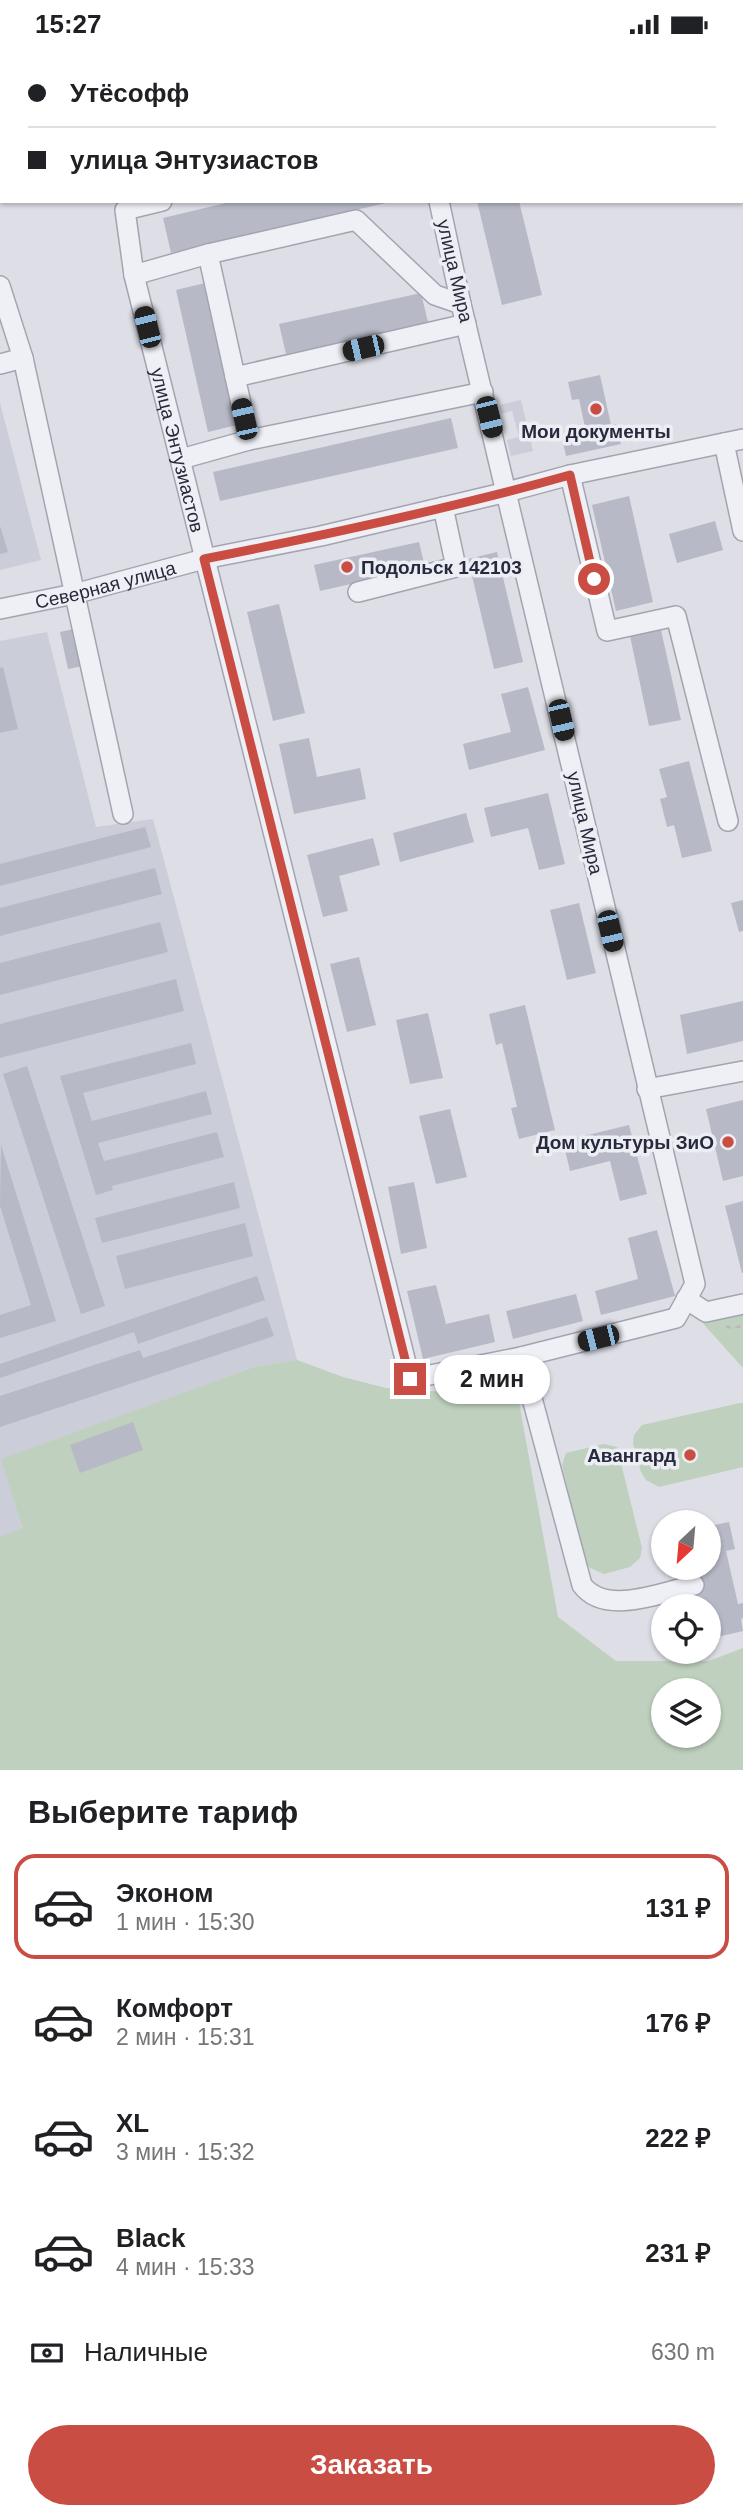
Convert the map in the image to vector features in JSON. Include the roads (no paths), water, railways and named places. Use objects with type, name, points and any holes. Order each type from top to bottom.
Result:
[{"type":"street","name":"улица Энтузиастов","points":[[154,203],[125,210],[134,275],[410,1379],[521,1357]]},
{"type":"street","name":"улица Мира","points":[[439,203],[461,304],[695,1285],[676,1318],[521,1357]]},
{"type":"street","points":[[134,275],[208,254],[356,220],[435,295],[461,304]]},
{"type":"street","points":[[208,254],[249,440]]},
{"type":"street","points":[[0,286],[23,358],[123,814]]},
{"type":"street","points":[[235,377],[466,324]]},
{"type":"street","points":[[0,364],[23,358]]},
{"type":"street","points":[[181,459],[249,440],[483,392]]},
{"type":"street","name":"Северная улица","points":[[0,609],[74,594],[204,559],[321,536],[570,475],[743,439]]},
{"type":"street","points":[[723,443],[743,531]]},
{"type":"street","points":[[570,475],[607,631],[676,616],[728,821]]},
{"type":"street","points":[[358,592],[456,567],[443,507]]},
{"type":"street","points":[[647,1089],[743,1071]]},
{"type":"street","points":[[686,1300],[706,1312],[743,1304]]},
{"type":"street","points":[[521,1357],[582,1585],[590,1595],[606,1601],[623,1601],[694,1585]]},
{"type":"place","name":"Мои документы","points":[[596,409]]},
{"type":"place","name":"Подольск 142103","points":[[347,567]]},
{"type":"place","name":"Дом культуры ЗиО","points":[[728,1142]]},
{"type":"place","name":"Авангард","points":[[690,1455]]}]
